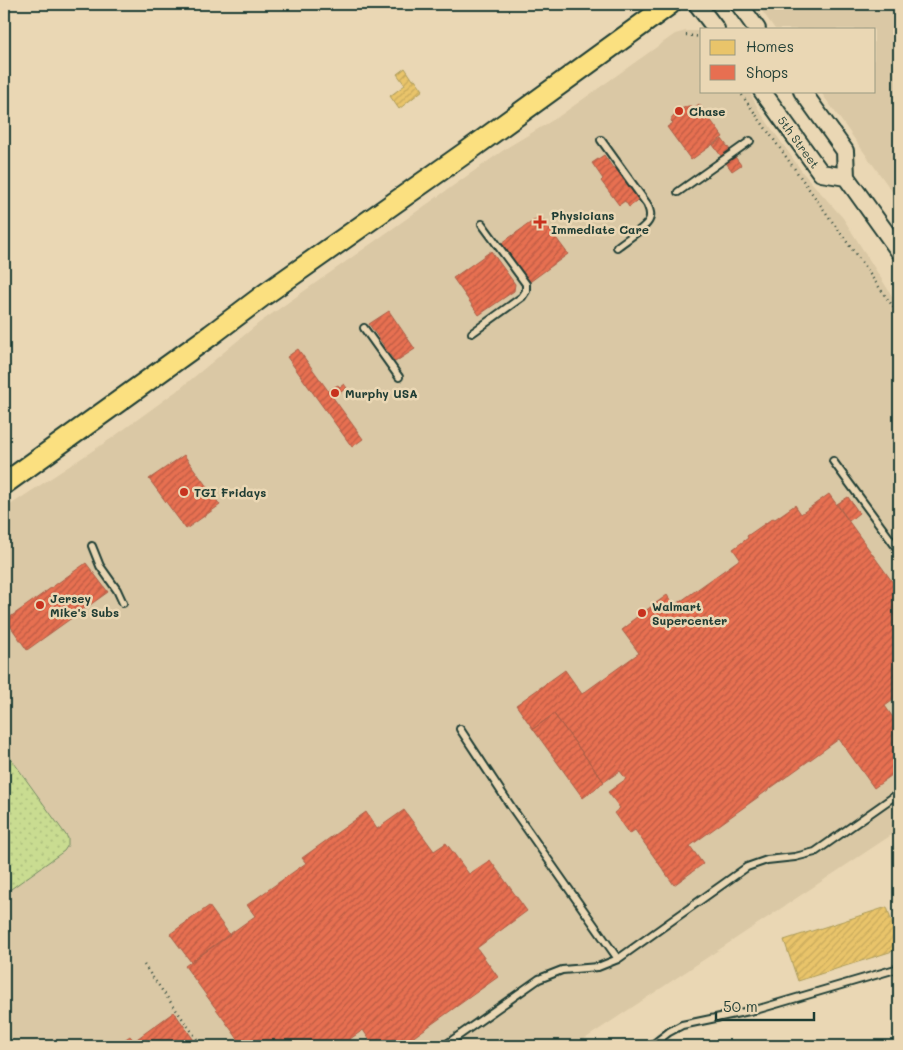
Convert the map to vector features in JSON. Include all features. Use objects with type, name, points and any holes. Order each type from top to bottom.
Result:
[{"type":"main road","points":[[4,484],[670,4]]},
{"type":"street","points":[[697,4],[715,28]]},
{"type":"street","points":[[739,4],[756,28]]},
{"type":"street","name":"5th Street","points":[[763,92],[821,172],[846,177]]},
{"type":"street","points":[[803,92],[845,151],[846,177],[899,251]]},
{"type":"lane","points":[[601,140],[647,204],[650,213],[649,221],[617,247]]},
{"type":"lane","points":[[678,192],[750,141]]},
{"type":"lane","points":[[472,332],[522,298],[526,290],[526,284],[482,224]]},
{"type":"lane","points":[[364,328],[399,377]]},
{"type":"lane","points":[[833,461],[899,551]]},
{"type":"lane","points":[[92,546],[100,566],[117,590],[122,603]]},
{"type":"lane","points":[[460,729],[512,808],[618,959]]},
{"type":"lane","points":[[444,1046],[539,979],[562,970],[598,967],[618,959],[747,867],[767,860],[795,857],[815,852],[899,793]]},
{"type":"lane","points":[[651,1046],[682,1025],[759,1008],[899,968]]},
{"type":"path","points":[[686,35],[700,37]]},
{"type":"path","points":[[740,92],[899,315]]},
{"type":"path","points":[[144,966],[202,1046]]},
{"type":"shaded area","points":[[757,4],[899,4],[899,201],[821,92],[876,92],[876,28],[774,28]]},
{"type":"shaded area","points":[[686,31],[700,32],[700,92],[750,92],[760,112],[803,173],[843,218],[899,307],[899,830],[574,1046],[4,1046],[4,509],[112,438],[182,387],[259,323],[508,147],[558,117],[675,34]]},
{"type":"green space","points":[[4,749],[68,838],[68,845],[64,851],[4,894]]},
{"type":"building: Homes","points":[[405,68],[423,90],[399,109],[390,96],[405,85],[397,74]]},
{"type":"building: Homes","points":[[887,907],[899,949],[798,981],[784,940]]},
{"type":"building: Shops","points":[[699,104],[723,137],[691,160],[667,127],[673,123],[671,121],[672,118],[681,109],[688,106],[694,108]]},
{"type":"building: Shops","points":[[722,139],[741,165],[732,171],[713,145]]},
{"type":"building: Shops","points":[[604,155],[639,200],[629,207],[625,201],[619,205],[601,181],[603,179],[592,163]]},
{"type":"building: Shops","points":[[540,216],[568,254],[527,284],[499,245]]},
{"type":"building: Shops","points":[[491,251],[515,284],[514,291],[479,315],[453,278]]},
{"type":"building: Shops","points":[[389,311],[415,349],[395,362],[369,324]]},
{"type":"building: Shops","name":"Murphy USA","points":[[298,349],[363,439],[352,447],[287,357]]},
{"type":"building: Shops","name":"Murphy USA","points":[[344,384],[347,388],[333,397],[329,390]]},
{"type":"building: Shops","name":"TGI Fridays","points":[[184,455],[220,505],[186,529],[149,479]]},
{"type":"building: Shops","points":[[829,494],[899,591],[899,696],[885,706],[899,726],[899,770],[874,788],[839,739],[690,846],[703,864],[674,885],[635,830],[629,834],[614,813],[620,808],[608,792],[626,779],[620,771],[604,782],[554,714],[533,729],[516,705],[565,670],[582,694],[639,653],[622,630],[630,622],[667,595],[674,606],[740,559],[733,549],[748,538],[747,536],[795,505],[801,514]]},
{"type":"building: Shops","points":[[848,497],[859,513],[849,521],[837,504]]},
{"type":"building: Shops","points":[[86,563],[108,592],[27,650],[6,620]]},
{"type":"building: Shops","points":[[554,714],[604,782],[583,798],[533,729]]},
{"type":"building: Shops","points":[[404,810],[434,851],[446,843],[469,874],[490,860],[527,911],[477,948],[498,977],[401,1046],[374,1046],[363,1030],[340,1046],[243,1046],[185,966],[255,916],[247,905],[306,863],[302,858],[366,812],[377,829]]},
{"type":"building: Shops","points":[[209,906],[230,935],[191,962],[170,934]]},
{"type":"building: Shops","points":[[174,1012],[198,1046],[115,1046],[130,1036],[134,1041]]},
{"type":"place","name":"Chase","points":[[679,111]]},
{"type":"place","name":"Physicians Immediate Care","points":[[540,222]]},
{"type":"place","name":"Murphy USA","points":[[335,393]]},
{"type":"place","name":"TGI Fridays","points":[[184,492]]},
{"type":"place","name":"Jersey Mike's Subs","points":[[40,605]]},
{"type":"place","name":"Walmart Supercenter","points":[[642,613]]}]
